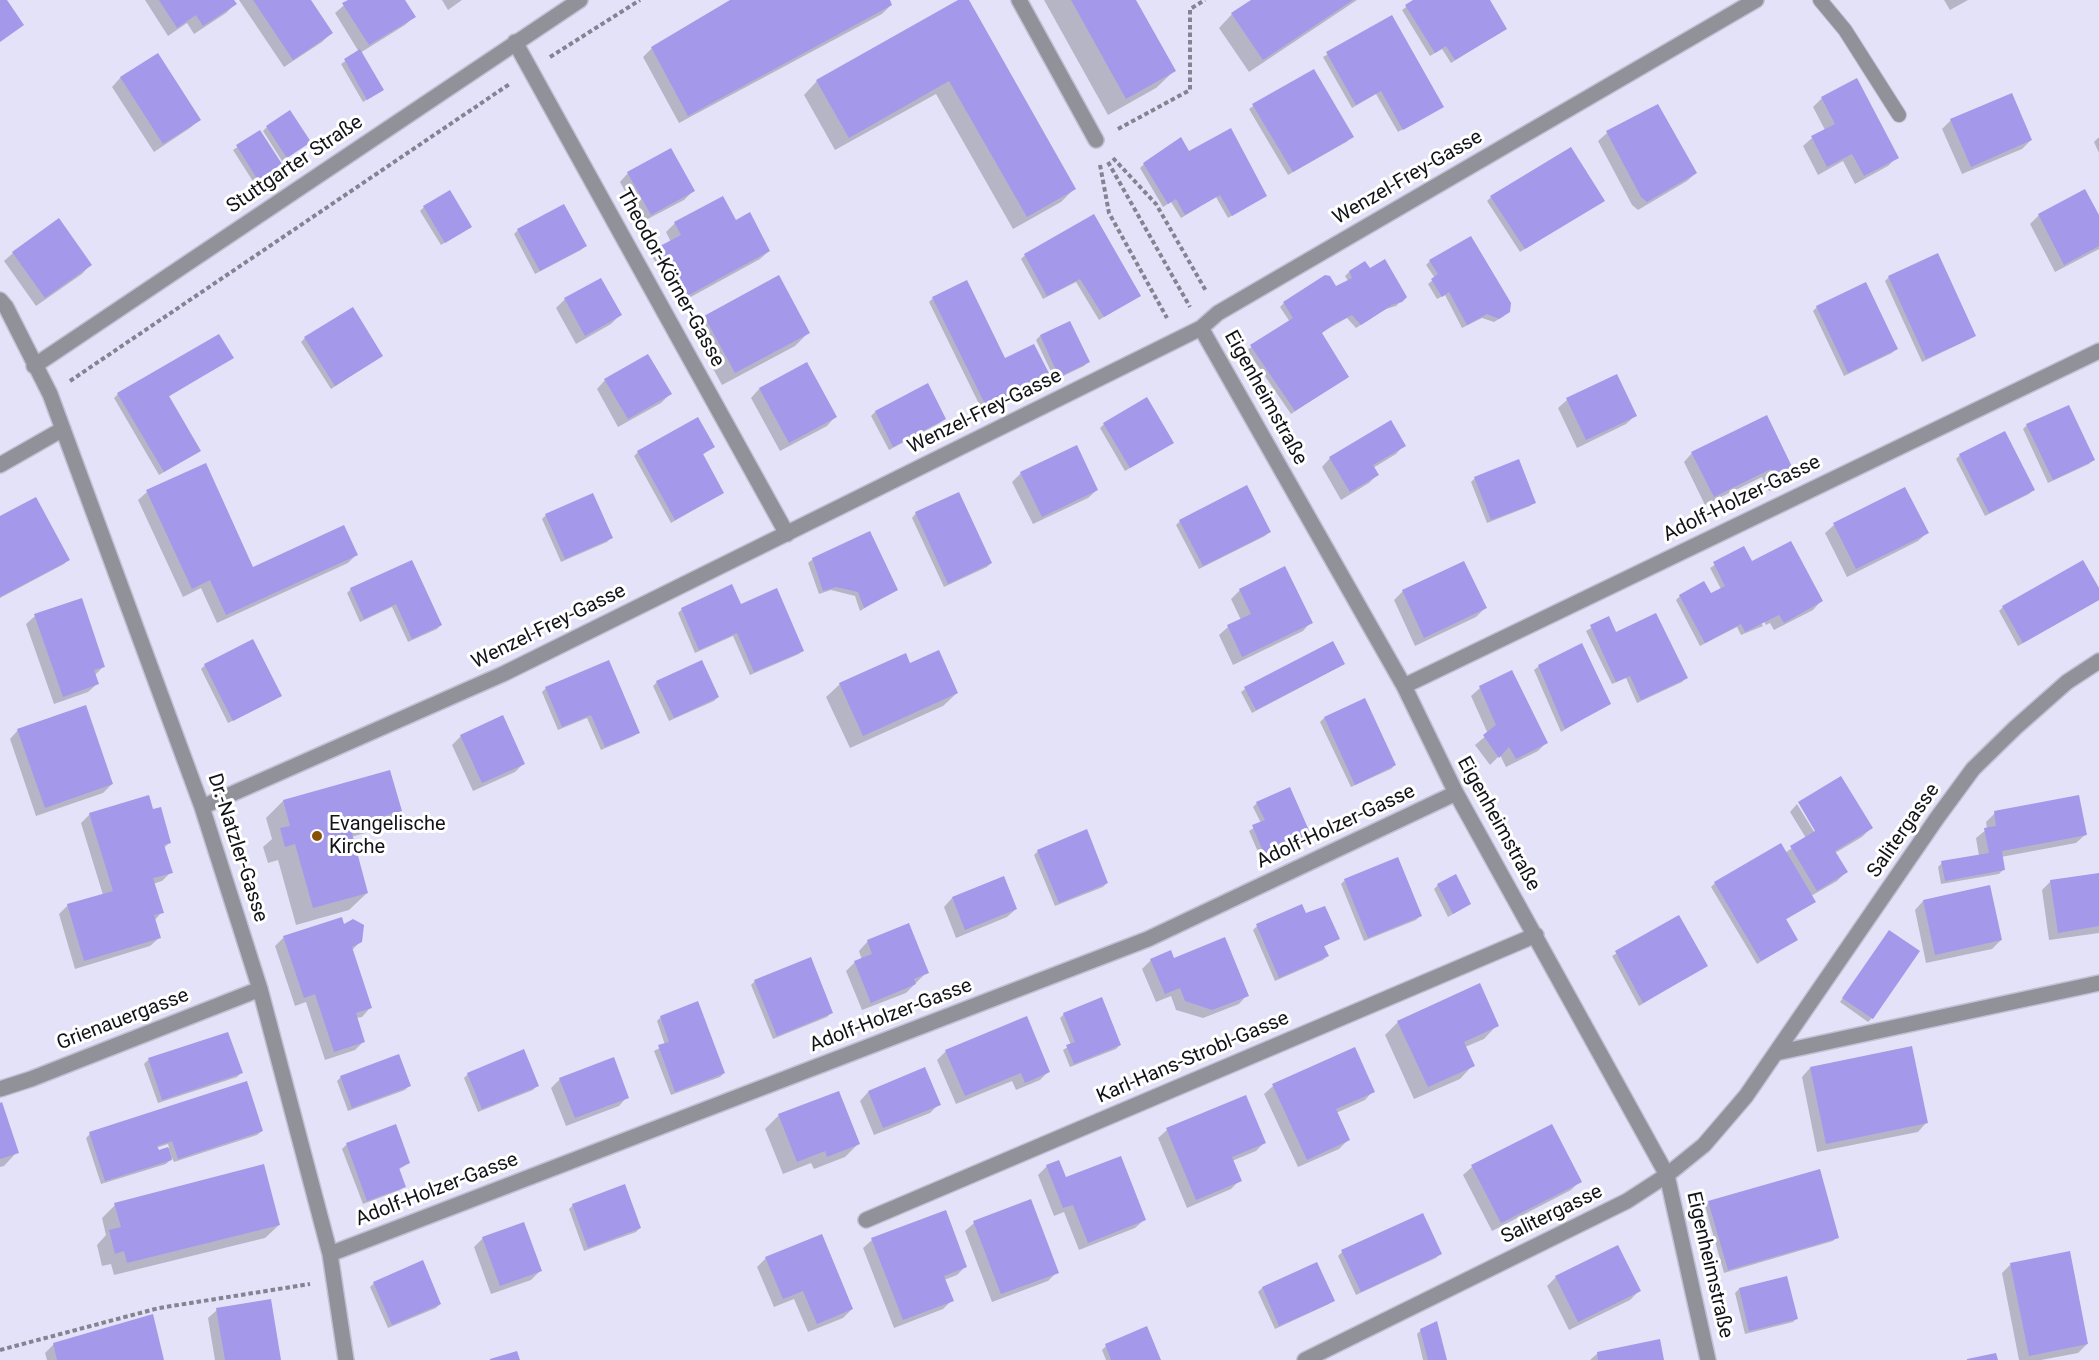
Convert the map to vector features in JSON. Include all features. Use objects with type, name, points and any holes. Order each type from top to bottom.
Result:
[{"type":"street","name":"Stuttgarter Straße","points":[[34,366],[580,0]]},
{"type":"street","points":[[1019,0],[1096,140]]},
{"type":"street","name":"Wenzel-Frey-Gasse","points":[[202,807],[503,674],[1201,328],[1218,313],[1756,0]]},
{"type":"street","name":"Theodor-Körner-Gasse","points":[[515,42],[787,534]]},
{"type":"street","name":"Dr.-Natzler-Gasse","points":[[0,300],[6,307],[50,394],[202,807],[260,989],[330,1254],[346,1360]]},
{"type":"street","name":"Eigenheimstraße","points":[[1201,328],[1404,686],[1456,793],[1667,1175],[1708,1360]]},
{"type":"street","name":"Adolf-Holzer-Gasse","points":[[1404,686],[2099,351]]},
{"type":"street","points":[[0,465],[63,429]]},
{"type":"street","name":"Salitergasse","points":[[1305,1360],[1627,1201],[1667,1175],[1704,1145],[1746,1096],[1937,818],[1973,770],[2015,728],[2067,682],[2099,661]]},
{"type":"street","name":"Adolf-Holzer-Gasse","points":[[330,1254],[1148,939],[1456,793]]},
{"type":"street","name":"Karl-Hans-Strobl-Gasse","points":[[866,1220],[1536,935]]},
{"type":"street","points":[[1776,1053],[2099,983]]},
{"type":"street","name":"Grienauergasse","points":[[0,1089],[260,989]]},
{"type":"lane","points":[[1820,0],[1845,30],[1899,115]]},
{"type":"path","points":[[50,394],[530,69],[640,0]]},
{"type":"path","points":[[1096,140],[1190,90],[1190,9],[1205,0]]},
{"type":"path","points":[[1096,140],[1156,204],[1218,313]]},
{"type":"path","points":[[1096,140],[1201,328]]},
{"type":"path","points":[[1096,140],[1108,213],[1179,339]]},
{"type":"path","points":[[0,1350],[159,1308],[334,1281]]},
{"type":"building","points":[[0,0],[7,0],[24,25],[0,42]]},
{"type":"building","points":[[159,0],[234,0],[237,4],[203,26],[196,15],[177,28]]},
{"type":"building","points":[[253,0],[311,0],[333,33],[293,60]]},
{"type":"building","points":[[348,0],[405,0],[416,17],[369,45],[342,3]]},
{"type":"building","points":[[730,0],[890,0],[892,5],[688,116],[651,47]]},
{"type":"building","points":[[958,0],[969,0],[1076,189],[1027,217],[949,81],[849,138],[816,80]]},
{"type":"building","points":[[1071,0],[1136,0],[1176,71],[1126,99]]},
{"type":"building","points":[[1251,0],[1353,0],[1263,60],[1231,13]]},
{"type":"building","points":[[1413,0],[1490,0],[1507,29],[1455,60],[1446,46],[1435,53],[1405,5]]},
{"type":"building","points":[[1392,15],[1444,107],[1403,130],[1381,91],[1356,105],[1326,52]]},
{"type":"building","points":[[360,49],[384,90],[367,100],[344,59]]},
{"type":"building","points":[[158,53],[201,120],[163,144],[120,77]]},
{"type":"building","points":[[1314,69],[1354,137],[1293,172],[1252,104]]},
{"type":"building","points":[[1857,78],[1899,158],[1864,176],[1852,154],[1827,167],[1811,136],[1835,124],[1821,97]]},
{"type":"building","points":[[2012,93],[2032,140],[1971,167],[1950,119]]},
{"type":"building","points":[[1658,104],[1697,173],[1647,202],[1641,197],[1606,131]]},
{"type":"building","points":[[290,110],[311,142],[287,158],[266,126]]},
{"type":"building","points":[[1231,128],[1267,196],[1232,216],[1220,195],[1185,215],[1176,199],[1168,204],[1143,163],[1181,137],[1189,151]]},
{"type":"building","points":[[260,130],[282,164],[258,180],[236,145]]},
{"type":"building","points":[[1571,147],[1605,201],[1525,249],[1490,196]]},
{"type":"building","points":[[671,148],[695,191],[651,215],[627,172]]},
{"type":"building","points":[[2085,189],[2099,215],[2099,246],[2064,265],[2038,214]]},
{"type":"building","points":[[450,190],[472,227],[445,243],[423,206]]},
{"type":"building","points":[[723,196],[736,220],[750,212],[770,251],[687,296],[660,246],[681,235],[674,222]]},
{"type":"building","points":[[564,204],[587,246],[540,271],[517,229]]},
{"type":"building","points":[[1094,214],[1141,296],[1104,317],[1080,279],[1047,296],[1024,254]]},
{"type":"building","points":[[59,218],[92,265],[45,298],[12,252]]},
{"type":"building","points":[[1471,236],[1511,303],[1510,312],[1499,319],[1487,314],[1467,325],[1449,292],[1442,297],[1431,279],[1438,274],[1429,260]]},
{"type":"building","points":[[1938,253],[1976,336],[1926,359],[1888,276]]},
{"type":"building","points":[[1385,259],[1407,297],[1361,325],[1352,315],[1322,333],[1349,377],[1295,411],[1250,345],[1293,318],[1283,302],[1325,275],[1330,276],[1336,286],[1352,278],[1349,271],[1365,261],[1370,268]]},
{"type":"building","points":[[779,275],[810,333],[735,373],[704,316]]},
{"type":"building","points":[[601,278],[622,315],[585,336],[564,298]]},
{"type":"building","points":[[967,280],[1005,358],[1034,344],[1051,377],[987,408],[932,297]]},
{"type":"building","points":[[1866,282],[1898,349],[1848,373],[1816,306]]},
{"type":"building","points":[[353,307],[383,356],[335,386],[304,337]]},
{"type":"building","points":[[1070,321],[1090,362],[1059,377],[1040,335]]},
{"type":"building","points":[[219,334],[234,358],[169,396],[201,451],[164,472],[117,393]]},
{"type":"building","points":[[648,354],[672,394],[628,419],[604,379]]},
{"type":"building","points":[[807,362],[837,417],[789,443],[759,388]]},
{"type":"building","points":[[1617,374],[1637,416],[1586,440],[1566,398]]},
{"type":"building","points":[[928,383],[946,419],[893,447],[875,411]]},
{"type":"building","points":[[1147,397],[1174,443],[1130,468],[1103,423]]},
{"type":"building","points":[[2069,405],[2095,460],[2053,480],[2026,424]]},
{"type":"building","points":[[1767,415],[1796,475],[1778,484],[1771,469],[1714,497],[1691,452]]},
{"type":"building","points":[[698,417],[715,447],[703,454],[724,493],[675,520],[637,451]]},
{"type":"building","points":[[1391,420],[1406,446],[1373,465],[1379,475],[1350,492],[1329,457]]},
{"type":"building","points":[[2005,431],[2035,490],[1989,513],[1959,454]]},
{"type":"building","points":[[1077,445],[1098,490],[1042,517],[1020,472]]},
{"type":"building","points":[[1519,459],[1536,503],[1491,520],[1474,477]]},
{"type":"building","points":[[206,463],[253,567],[344,525],[358,555],[226,615],[210,580],[192,589],[146,490]]},
{"type":"building","points":[[1247,485],[1271,532],[1203,566],[1179,520]]},
{"type":"building","points":[[1905,487],[1929,533],[1856,569],[1833,523]]},
{"type":"building","points":[[959,492],[992,563],[948,584],[915,512]]},
{"type":"building","points":[[593,493],[613,538],[565,559],[545,514]]},
{"type":"building","points":[[36,497],[70,560],[0,597],[0,516]]},
{"type":"building","points":[[870,531],[898,590],[864,608],[858,592],[836,587],[823,591],[812,558]]},
{"type":"building","points":[[1791,541],[1823,601],[1784,623],[1779,615],[1745,632],[1741,624],[1705,643],[1679,595],[1704,581],[1711,593],[1725,586],[1713,562],[1744,546],[1752,561]]},
{"type":"building","points":[[412,560],[442,625],[412,639],[396,604],[364,619],[350,588]]},
{"type":"building","points":[[2083,560],[2099,588],[2099,600],[2023,643],[2002,606]]},
{"type":"building","points":[[1464,561],[1487,608],[1424,638],[1402,590]]},
{"type":"building","points":[[1285,566],[1313,623],[1242,657],[1227,625],[1251,614],[1239,589]]},
{"type":"building","points":[[732,584],[741,604],[777,588],[804,651],[754,672],[737,633],[699,650],[681,608]]},
{"type":"building","points":[[82,598],[105,667],[94,670],[99,684],[63,697],[34,614]]},
{"type":"building","points":[[1656,613],[1688,678],[1641,700],[1630,676],[1616,682],[1590,625],[1609,616],[1616,632]]},
{"type":"building","points":[[253,639],[282,696],[233,721],[204,664]]},
{"type":"building","points":[[1333,641],[1345,664],[1256,710],[1244,687]]},
{"type":"building","points":[[1582,643],[1611,704],[1565,729],[1538,665]]},
{"type":"building","points":[[939,650],[958,693],[863,736],[839,683],[906,653],[910,663]]},
{"type":"building","points":[[609,660],[640,733],[605,747],[591,715],[562,727],[545,687]]},
{"type":"building","points":[[702,660],[719,697],[674,718],[656,681]]},
{"type":"building","points":[[1512,670],[1548,743],[1516,759],[1509,747],[1499,758],[1483,735],[1496,725],[1479,686]]},
{"type":"building","points":[[1365,698],[1396,765],[1355,785],[1324,717]]},
{"type":"building","points":[[86,705],[113,784],[45,808],[17,729]]},
{"type":"building","points":[[503,715],[525,764],[482,783],[460,735]]},
{"type":"building","name":"Evangelische Kirche","points":[[390,770],[402,811],[350,826],[368,893],[313,908],[295,844],[285,847],[280,828],[290,826],[283,800]]},
{"type":"building","points":[[1841,776],[1873,828],[1835,851],[1848,872],[1817,891],[1790,846],[1815,831],[1798,802]]},
{"type":"building","points":[[1290,787],[1311,835],[1265,856],[1252,825],[1265,820],[1256,802]]},
{"type":"building","points":[[149,795],[153,809],[161,807],[171,843],[164,845],[173,873],[153,878],[164,913],[154,915],[161,938],[84,961],[67,904],[113,891],[89,813]]},
{"type":"building","points":[[2079,795],[2087,835],[2002,851],[2005,870],[1945,881],[1941,861],[1989,853],[1984,828],[1996,826],[1994,811]]},
{"type":"building","points":[[1087,829],[1108,883],[1059,903],[1037,850]]},
{"type":"building","points":[[1781,843],[1816,902],[1786,919],[1798,940],[1761,961],[1714,882]]},
{"type":"building","points":[[1398,857],[1422,916],[1368,938],[1344,879]]},
{"type":"building","points":[[2099,873],[2099,926],[2058,933],[2050,880]]},
{"type":"building","points":[[1456,874],[1471,904],[1453,914],[1437,884]]},
{"type":"building","points":[[1004,876],[1017,909],[965,930],[952,897]]},
{"type":"building","points":[[1990,885],[2002,940],[1935,955],[1923,900]]},
{"type":"building","points":[[1302,904],[1306,913],[1325,906],[1340,939],[1324,946],[1329,956],[1279,978],[1256,924]]},
{"type":"building","points":[[1679,915],[1708,966],[1643,1003],[1615,951]]},
{"type":"building","points":[[342,917],[344,924],[353,919],[364,925],[362,942],[352,947],[372,1008],[356,1013],[365,1042],[334,1052],[315,994],[304,998],[283,936]]},
{"type":"building","points":[[909,923],[929,973],[914,979],[916,984],[871,1003],[854,961],[872,954],[867,940]]},
{"type":"building","points":[[1889,930],[1920,951],[1873,1019],[1842,998]]},
{"type":"building","points":[[1225,937],[1249,996],[1212,1010],[1185,1001],[1180,988],[1165,994],[1150,959],[1171,950],[1174,958]]},
{"type":"building","points":[[811,957],[833,1013],[777,1036],[754,980]]},
{"type":"building","points":[[1480,983],[1499,1026],[1464,1042],[1475,1066],[1428,1087],[1397,1021]]},
{"type":"building","points":[[1102,997],[1121,1045],[1074,1064],[1066,1045],[1075,1042],[1063,1013]]},
{"type":"building","points":[[698,1001],[725,1073],[675,1092],[658,1045],[669,1042],[660,1016]]},
{"type":"building","points":[[1027,1016],[1050,1072],[1025,1083],[1021,1073],[965,1096],[945,1050]]},
{"type":"building","points":[[228,1032],[243,1073],[162,1100],[148,1058]]},
{"type":"building","points":[[1912,1046],[1928,1123],[1826,1144],[1810,1067]]},
{"type":"building","points":[[1355,1047],[1375,1092],[1336,1109],[1350,1140],[1307,1160],[1272,1084]]},
{"type":"building","points":[[524,1049],[539,1086],[482,1109],[467,1073]]},
{"type":"building","points":[[399,1054],[411,1086],[352,1108],[340,1076]]},
{"type":"building","points":[[614,1057],[629,1098],[575,1118],[559,1078]]},
{"type":"building","points":[[925,1067],[941,1105],[883,1128],[868,1091]]},
{"type":"building","points":[[247,1081],[263,1131],[178,1159],[172,1141],[157,1146],[159,1150],[168,1147],[172,1160],[105,1181],[89,1132]]},
{"type":"building","points":[[839,1091],[860,1144],[827,1157],[825,1151],[797,1162],[778,1114]]},
{"type":"building","points":[[1246,1095],[1266,1143],[1232,1157],[1242,1181],[1196,1200],[1166,1128]]},
{"type":"building","points":[[2,1102],[19,1153],[0,1159],[0,1103]]},
{"type":"building","points":[[396,1124],[410,1163],[399,1168],[406,1187],[367,1201],[346,1143]]},
{"type":"building","points":[[1552,1124],[1582,1182],[1501,1223],[1471,1165]]},
{"type":"building","points":[[1121,1156],[1146,1220],[1088,1243],[1073,1205],[1063,1208],[1046,1165],[1059,1160],[1066,1177]]},
{"type":"building","points":[[264,1164],[280,1225],[127,1263],[124,1251],[115,1254],[109,1230],[121,1227],[114,1203]]},
{"type":"building","points":[[1820,1169],[1839,1238],[1728,1270],[1708,1201]]},
{"type":"building","points":[[625,1184],[641,1228],[588,1248],[572,1204]]},
{"type":"building","points":[[1031,1199],[1059,1273],[1001,1294],[973,1221]]},
{"type":"building","points":[[946,1210],[967,1267],[944,1276],[954,1301],[903,1320],[871,1238]]},
{"type":"building","points":[[1423,1213],[1442,1254],[1361,1292],[1341,1250]]},
{"type":"building","points":[[524,1222],[542,1271],[500,1286],[482,1237]]},
{"type":"building","points":[[822,1234],[853,1309],[817,1324],[803,1291],[783,1299],[765,1257]]},
{"type":"building","points":[[1618,1245],[1641,1291],[1578,1322],[1555,1276]]},
{"type":"building","points":[[2070,1251],[2088,1344],[2029,1356],[2010,1263]]},
{"type":"building","points":[[423,1260],[441,1304],[392,1325],[373,1282]]},
{"type":"building","points":[[1317,1262],[1335,1301],[1279,1326],[1262,1287]]},
{"type":"building","points":[[1787,1276],[1798,1319],[1749,1331],[1739,1288]]},
{"type":"building","points":[[271,1299],[281,1360],[225,1360],[216,1308]]},
{"type":"building","points":[[153,1314],[164,1360],[57,1360],[53,1343]]},
{"type":"building","points":[[1437,1321],[1447,1360],[1428,1360],[1420,1329]]},
{"type":"building","points":[[1147,1326],[1161,1360],[1111,1360],[1105,1344]]},
{"type":"building","points":[[1660,1339],[1664,1360],[1598,1360],[1597,1352]]},
{"type":"building","points":[[517,1351],[520,1360],[490,1360],[490,1359]]},
{"type":"building","points":[[1996,1353],[1998,1360],[1967,1360],[1967,1359]]},
{"type":"place","name":"Evangelische Kirche","points":[[317,836]]}]
